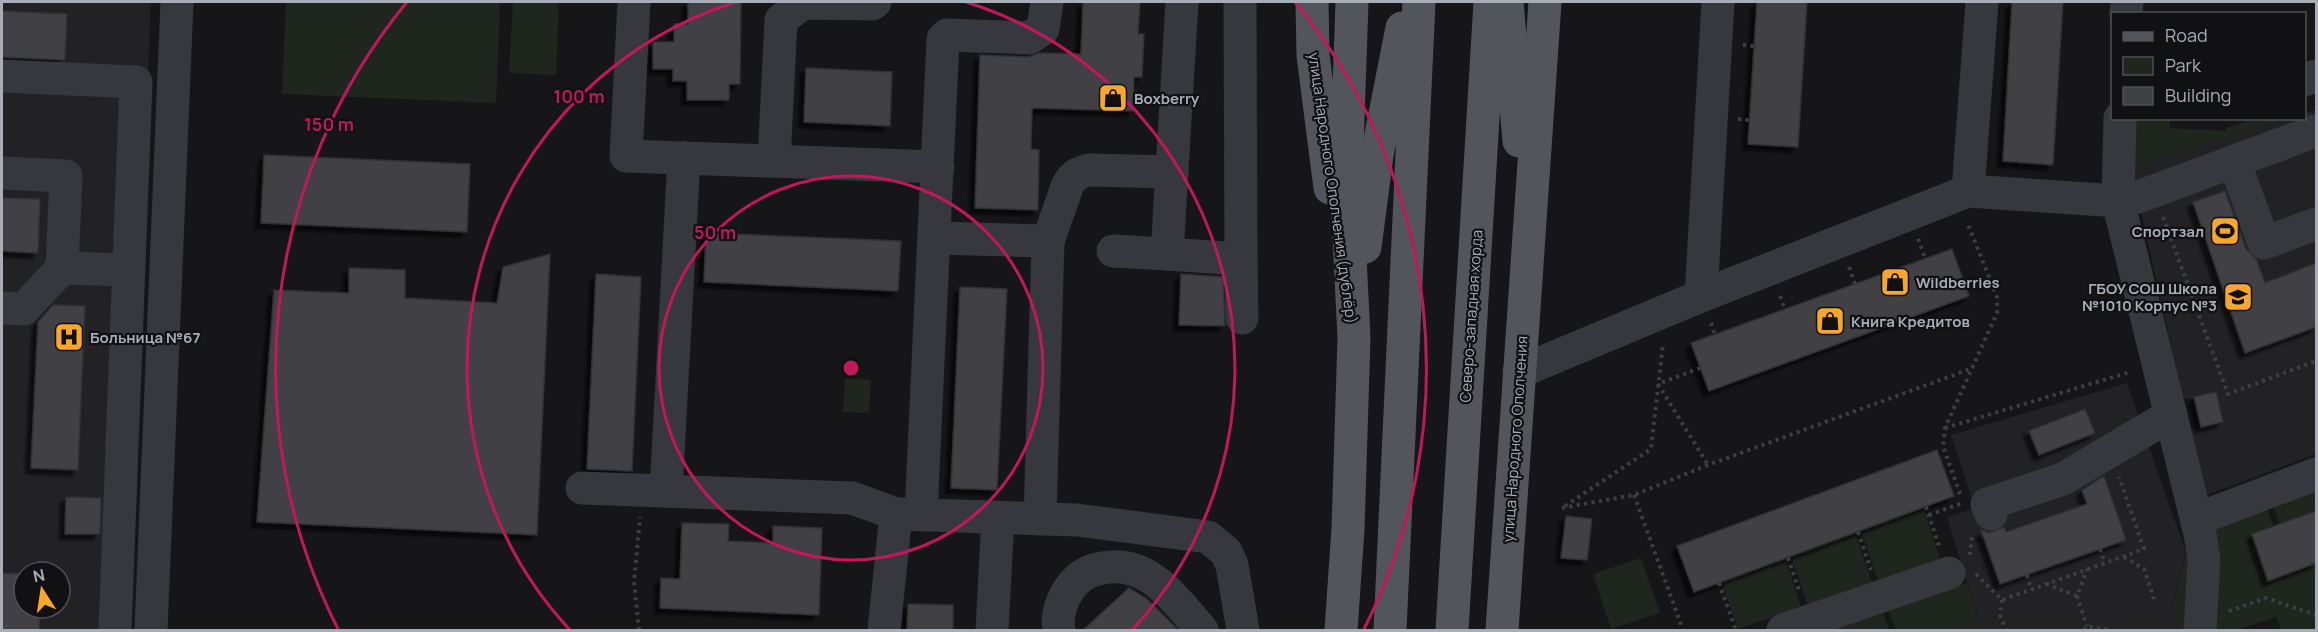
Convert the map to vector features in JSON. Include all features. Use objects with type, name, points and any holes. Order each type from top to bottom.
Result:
[{"type":"main road","name":"улица Народного Ополчения (дублёр)","points":[[1312,2],[1313,55],[1327,165],[1354,338]]},
{"type":"main road","points":[[1341,630],[1348,529],[1354,338],[1346,176],[1352,2]]},
{"type":"main road","points":[[1354,338],[1377,155],[1408,2]]},
{"type":"main road","points":[[1390,630],[1419,2]]},
{"type":"main road","name":"Северо-западная хорда","points":[[1452,630],[1490,2]]},
{"type":"main road","points":[[1507,2],[1528,248]]},
{"type":"main road","points":[[1528,248],[1545,2]]},
{"type":"main road","name":"улица Народного Ополчения","points":[[1502,630],[1528,248]]},
{"type":"street","points":[[151,630],[177,2]]},
{"type":"street","points":[[634,2],[626,156],[938,167]]},
{"type":"street","points":[[774,161],[781,20],[803,3],[872,4],[875,2]]},
{"type":"street","points":[[884,630],[908,515],[936,237],[945,36],[1029,38],[1043,29],[1047,2]]},
{"type":"street","points":[[1167,254],[1182,2]]},
{"type":"street","points":[[1240,2],[1242,318]]},
{"type":"street","points":[[1701,296],[1718,2]]},
{"type":"street","points":[[1962,193],[1982,2]]},
{"type":"street","points":[[2,76],[136,82],[115,630]]},
{"type":"street","points":[[2120,120],[2118,201],[2197,519],[2212,621]]},
{"type":"street","points":[[1520,372],[1701,296],[1962,193],[2118,201],[2153,191],[2316,131]]},
{"type":"street","points":[[654,490],[684,158]]},
{"type":"street","points":[[2234,161],[2264,243],[2316,225]]},
{"type":"street","points":[[1040,519],[1048,241],[1070,179],[1078,172],[1089,170],[1172,172]]},
{"type":"street","points":[[2,173],[66,176],[62,268],[24,309],[2,308]]},
{"type":"street","points":[[936,237],[1048,241]]},
{"type":"street","points":[[1113,251],[1241,259]]},
{"type":"street","points":[[62,268],[129,270]]},
{"type":"street","points":[[1990,512],[1987,504],[2063,479],[2171,414]]},
{"type":"street","points":[[2197,519],[2316,474]]},
{"type":"street","points":[[582,488],[852,498],[908,515],[1077,520],[1208,537],[1226,552],[1232,565],[1243,630]]},
{"type":"street","points":[[992,630],[998,518]]},
{"type":"street","points":[[1059,630],[1062,603],[1078,579],[1093,570],[1118,565],[1133,567],[1149,575],[1202,630]]},
{"type":"street","points":[[1783,630],[1949,573]]},
{"type":"path","points":[[2153,191],[2228,394],[2316,361]]},
{"type":"path","points":[[1929,515],[1964,503],[1943,446],[1945,428],[1997,314],[1996,297],[1962,193]]},
{"type":"path","points":[[1664,336],[1651,449],[1562,508],[1634,495],[1708,465],[1973,368]]},
{"type":"path","points":[[1658,384],[1700,368]]},
{"type":"path","points":[[1945,428],[2127,372],[2161,375]]},
{"type":"path","points":[[1658,384],[1708,465]]},
{"type":"path","points":[[2002,600],[2144,549],[2110,451]]},
{"type":"path","points":[[639,630],[634,582],[654,490]]},
{"type":"path","points":[[1634,495],[1683,630]]},
{"type":"path","points":[[1990,512],[1973,515],[1969,566],[2002,600]]},
{"type":"path","points":[[2100,549],[2105,563]]},
{"type":"path","points":[[2123,556],[2144,569],[2154,599]]},
{"type":"path","points":[[2086,569],[2077,596],[2086,628],[2110,630]]},
{"type":"path","points":[[2027,575],[2031,589]]},
{"type":"path","points":[[1719,583],[1736,630]]},
{"type":"path","points":[[2046,584],[2077,596]]},
{"type":"path","points":[[2212,621],[2266,598],[2316,615]]},
{"type":"path","points":[[2002,600],[2000,615],[2006,630]]},
{"type":"shaded area","name":"Больница №67","points":[[2,2],[151,2],[124,630],[2,630]]},
{"type":"shaded area","name":"ГБОУ СОШ Школа №1010 Корпус №3","points":[[2316,109],[2316,454],[2204,496],[2190,431],[2201,427],[2194,398],[2183,399],[2131,167],[2284,120],[2306,120],[2306,113]]},
{"type":"shaded area","points":[[2127,383],[2186,553],[2172,609],[2179,630],[1982,630],[1947,517],[1975,508],[1951,435]]},
{"type":"green space","points":[[286,2],[500,2],[496,103],[282,94]]},
{"type":"green space","points":[[513,2],[559,2],[556,75],[509,73]]},
{"type":"green space","points":[[2129,120],[2170,120],[2170,128],[2226,131],[2226,128],[2251,120],[2284,120],[2132,167]]},
{"type":"green space","points":[[845,378],[871,380],[869,413],[843,412]]},
{"type":"green space","points":[[2316,483],[2316,511],[2280,524],[2271,500]]},
{"type":"green space","points":[[1923,508],[1940,559],[1878,581],[1861,531]]},
{"type":"green space","points":[[2267,509],[2274,527],[2252,535],[2268,580],[2316,563],[2316,630],[2281,630],[2276,617],[2237,630],[2215,630],[2216,528]]},
{"type":"green space","points":[[1855,533],[1872,583],[1808,605],[1791,557]]},
{"type":"green space","points":[[2194,552],[2191,630],[2179,630],[2172,609],[2186,553]]},
{"type":"green space","points":[[1641,558],[1660,613],[1611,629],[1593,574]]},
{"type":"green space","points":[[1785,559],[1801,607],[1738,629],[1722,582]]},
{"type":"green space","points":[[1967,583],[1982,630],[1896,630],[1889,611]]},
{"type":"green space","points":[[1883,613],[1889,630],[1832,630]]},
{"type":"building","points":[[688,2],[741,2],[740,84],[729,84],[729,100],[687,100],[687,81],[673,81],[673,69],[653,69],[653,42],[674,42],[674,24],[688,24]]},
{"type":"building","points":[[1083,2],[1140,2],[1138,34],[1144,34],[1142,77],[1134,77],[1133,111],[1032,108],[1031,149],[1039,150],[1038,210],[975,208],[980,55],[1028,57],[1040,53],[1081,54]]},
{"type":"building","points":[[1757,2],[1807,2],[1798,147],[1748,144]]},
{"type":"building","points":[[2012,2],[2063,2],[2053,165],[2003,161]]},
{"type":"building","points":[[2,11],[67,14],[65,60],[2,57]]},
{"type":"building","points":[[806,68],[892,72],[890,126],[804,122]]},
{"type":"building","points":[[264,155],[470,164],[467,232],[261,223]]},
{"type":"building","points":[[2225,191],[2246,249],[2256,259],[2265,283],[2316,263],[2316,327],[2245,353],[2193,202]]},
{"type":"building","points":[[2,198],[40,199],[38,253],[2,251]]},
{"type":"building","points":[[706,233],[901,241],[898,291],[704,282]]},
{"type":"building","points":[[1952,249],[1969,296],[1709,391],[1691,343]]},
{"type":"building","points":[[550,254],[537,535],[257,522],[274,290],[349,293],[349,268],[405,270],[405,298],[497,303],[503,267]]},
{"type":"building","points":[[596,274],[641,277],[632,471],[587,469]]},
{"type":"building","points":[[1181,274],[1223,277],[1225,326],[1179,325]]},
{"type":"building","points":[[960,287],[1007,289],[997,490],[951,488]]},
{"type":"building","points":[[53,305],[85,306],[78,470],[31,468],[38,322]]},
{"type":"building","points":[[2216,392],[2223,422],[2201,427],[2194,397]]},
{"type":"building","points":[[2085,409],[2095,433],[2039,455],[2029,431]]},
{"type":"building","points":[[1937,450],[1954,496],[1694,592],[1677,546]]},
{"type":"building","points":[[2104,476],[2126,540],[2000,584],[1981,530],[1989,533],[2004,527],[2006,532],[2087,504],[2082,490]]},
{"type":"building","points":[[66,497],[101,498],[100,534],[65,534]]},
{"type":"building","points":[[2316,511],[2316,563],[2268,581],[2252,534]]},
{"type":"building","points":[[1566,516],[1592,519],[1587,560],[1561,558]]},
{"type":"building","points":[[682,523],[729,524],[728,541],[773,543],[773,526],[822,528],[819,615],[660,608],[661,578],[680,579]]},
{"type":"building","points":[[2,573],[12,573],[12,620],[39,620],[39,630],[2,630]]},
{"type":"building","points":[[1129,588],[1147,599],[1178,630],[1083,630]]},
{"type":"building","points":[[908,604],[953,605],[953,630],[907,630]]},
{"type":"place","name":"Boxberry","points":[[1113,98]]},
{"type":"place","name":"Спортзал","points":[[2225,231]]},
{"type":"place","name":"Wildberries","points":[[1895,282]]},
{"type":"place","name":"ГБОУ СОШ Школа №1010 Корпус №3","points":[[2238,297]]},
{"type":"place","name":"Книга Кредитов","points":[[1830,321]]},
{"type":"place","name":"Больница №67","points":[[69,337]]}]
